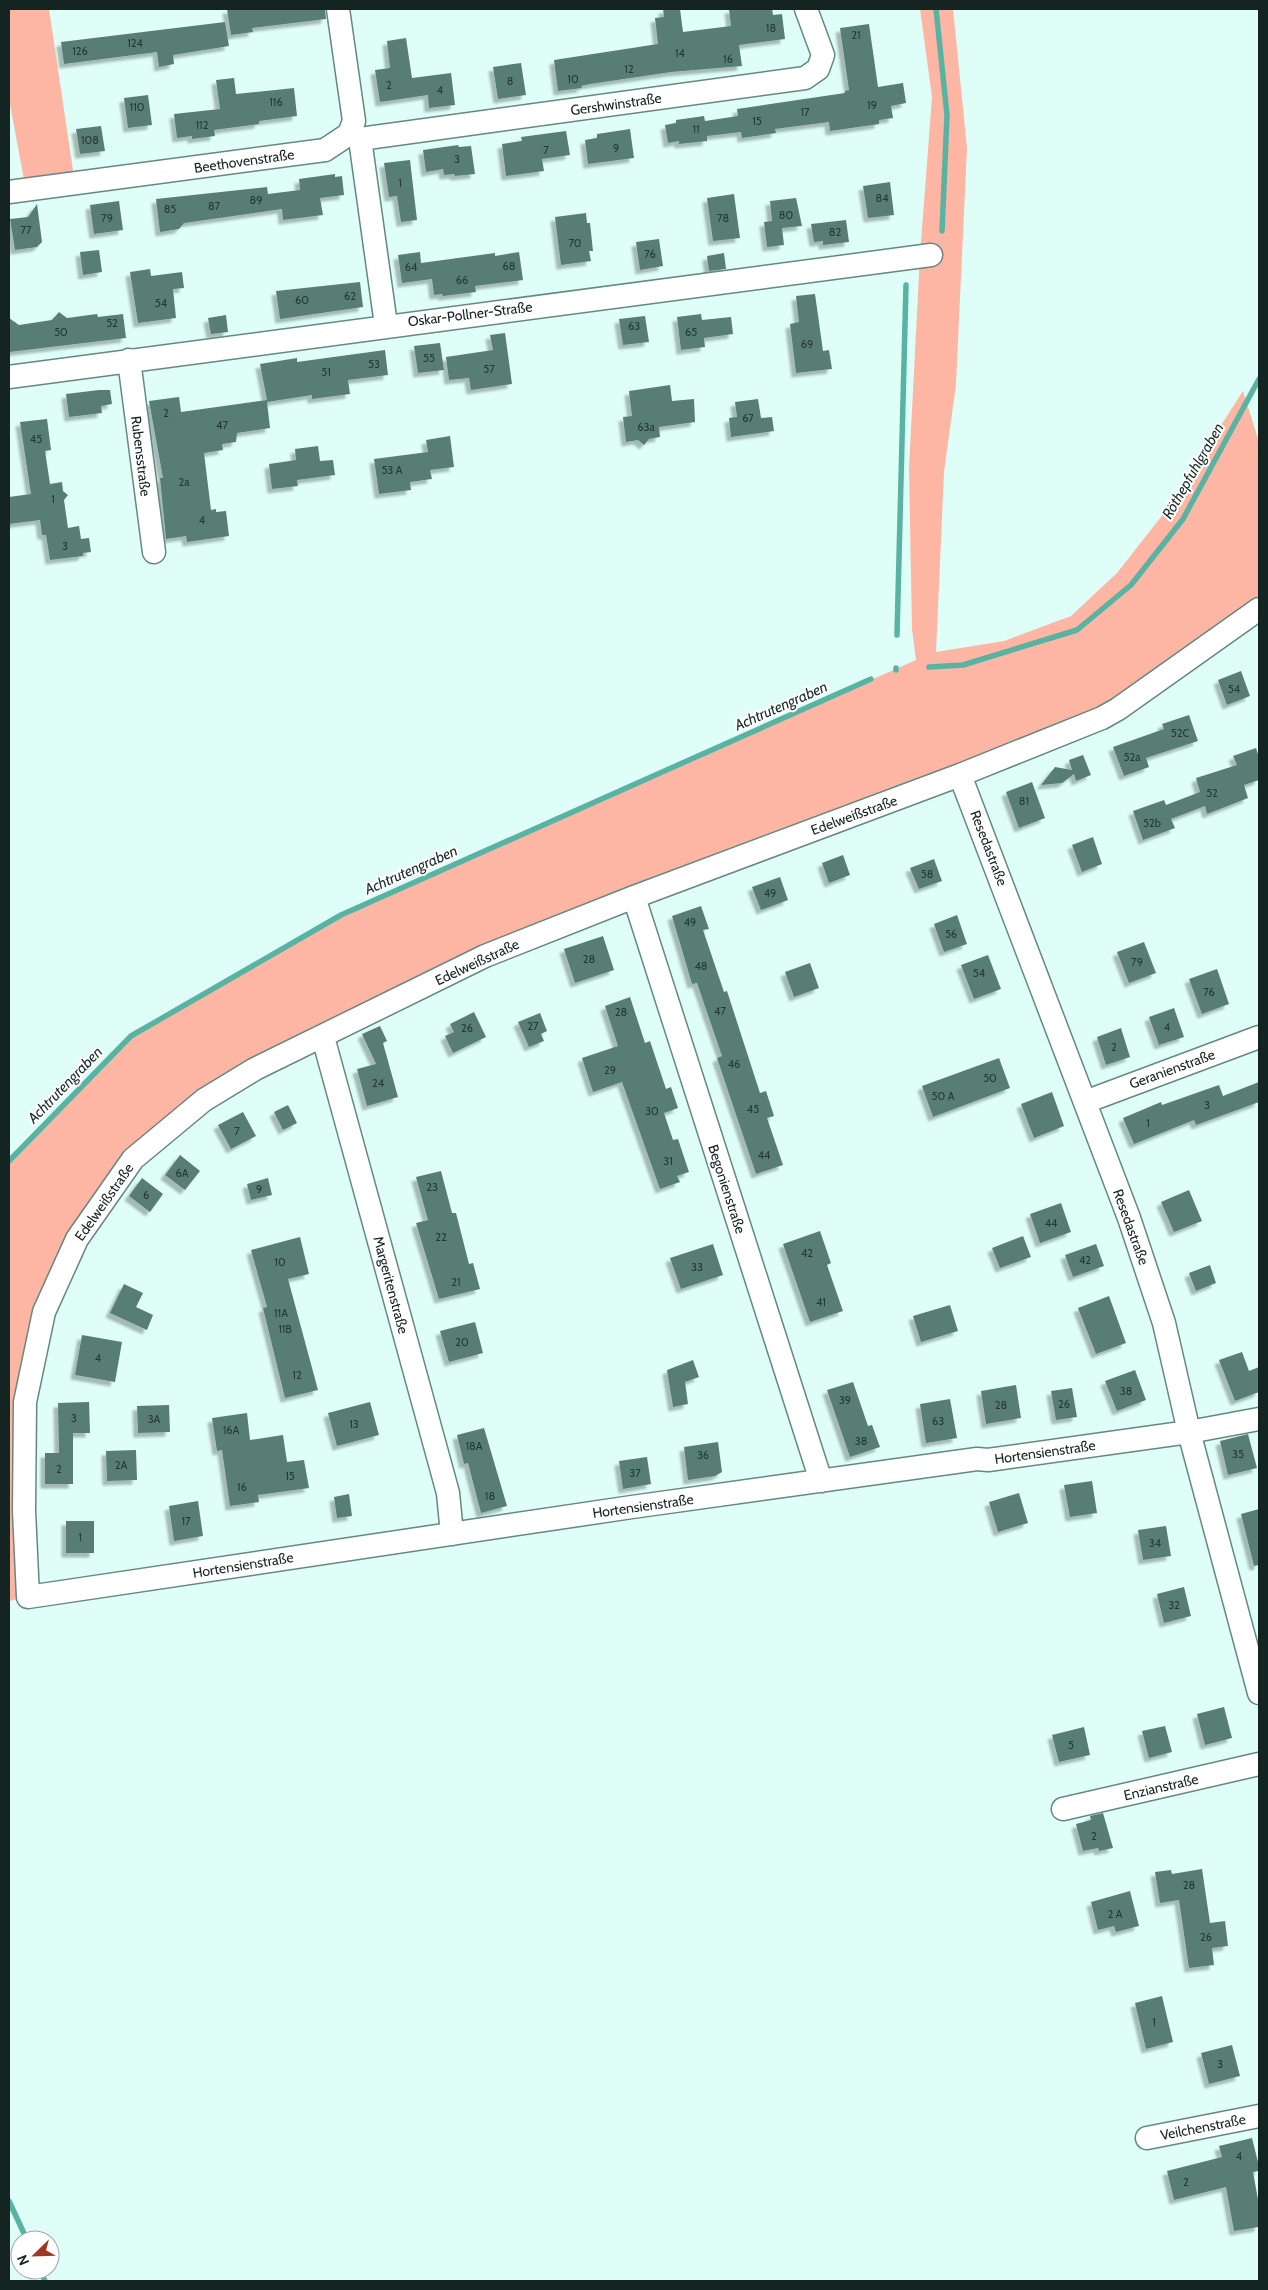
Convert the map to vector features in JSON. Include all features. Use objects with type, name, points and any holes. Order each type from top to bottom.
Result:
[{"type":"street","points":[[338,9],[354,120],[354,137],[386,325]]},
{"type":"street","name":"Gershwinstraße","points":[[354,137],[805,78],[818,69],[823,55],[806,9]]},
{"type":"street","name":"Beethovenstraße","points":[[9,192],[325,150],[354,137]]},
{"type":"street","name":"Oskar-Pollner-Straße","points":[[9,377],[386,325],[931,255]]},
{"type":"street","name":"Rubensstraße","points":[[129,360],[154,552]]},
{"type":"street","name":"Edelweißstraße","points":[[28,1597],[24,1511],[25,1402],[44,1312],[77,1239],[134,1159],[204,1100],[255,1069],[485,956],[634,897],[960,775],[1102,718],[1118,709],[1259,609]]},
{"type":"street","name":"Resedastraße","points":[[960,775],[1128,1218],[1164,1323],[1189,1432],[1259,1693]]},
{"type":"street","name":"Begonienstraße","points":[[634,897],[821,1481]]},
{"type":"street","name":"Margeritenstraße","points":[[323,1037],[448,1493],[452,1534]]},
{"type":"street","name":"Geranienstraße","points":[[1084,1102],[1259,1037]]},
{"type":"street","name":"Hortensienstraße","points":[[28,1597],[977,1458],[988,1460],[1189,1432],[1259,1419]]},
{"type":"street","name":"Enzianstraße","points":[[1063,1809],[1259,1764]]},
{"type":"street","name":"Veilchenstraße","points":[[1147,2138],[1259,2116]]},
{"type":"shaded area","points":[[9,9],[49,9],[75,184],[26,190],[9,99]]},
{"type":"shaded area","points":[[920,9],[953,9],[967,148],[956,384],[944,472],[936,652],[1004,641],[1071,616],[1117,573],[1168,508],[1243,391],[1259,442],[1259,609],[1118,709],[634,897],[255,1069],[133,1159],[77,1239],[25,1402],[28,1597],[9,1601],[9,1161],[131,1036],[341,915],[916,660],[912,629],[909,468],[920,255],[932,97]]},
{"type":"building","points":[[227,9],[325,9],[326,19],[252,28],[253,32],[231,35]]},
{"type":"building","points":[[663,9],[680,9],[683,32],[731,26],[729,9],[772,9],[773,15],[782,14],[785,39],[739,45],[742,66],[671,72],[590,84],[581,86],[582,88],[558,91],[554,60],[658,44],[655,18],[664,17]]},
{"type":"building","points":[[225,22],[229,46],[173,55],[174,64],[159,67],[157,52],[64,64],[61,42]]},
{"type":"building","points":[[869,24],[878,87],[903,83],[906,103],[891,106],[893,118],[879,120],[879,124],[830,131],[829,122],[775,129],[776,133],[742,138],[741,132],[707,136],[707,141],[679,144],[679,141],[668,143],[665,125],[676,123],[676,120],[704,116],[705,121],[738,116],[737,109],[845,93],[845,91],[849,90],[840,28]]},
{"type":"building","points":[[406,38],[412,78],[451,73],[455,105],[429,108],[428,95],[380,102],[375,70],[390,68],[387,41]]},
{"type":"building","points":[[521,63],[526,95],[498,99],[493,67]]},
{"type":"building","points":[[234,78],[236,94],[294,88],[297,116],[259,121],[259,124],[214,130],[215,136],[192,139],[192,136],[177,138],[174,114],[220,109],[216,80]]},
{"type":"building","points":[[148,95],[152,125],[128,128],[124,98]]},
{"type":"building","points":[[101,126],[105,151],[80,154],[76,129]]},
{"type":"building","points":[[630,129],[634,158],[588,164],[585,140],[597,138],[597,134]]},
{"type":"building","points":[[566,131],[570,155],[542,159],[544,171],[506,176],[502,144],[522,141],[521,137]]},
{"type":"building","points":[[458,145],[459,147],[471,146],[475,174],[444,175],[443,169],[426,172],[423,150]]},
{"type":"building","points":[[410,160],[417,220],[401,222],[397,196],[389,197],[384,163]]},
{"type":"building","points":[[335,174],[335,177],[342,176],[344,195],[320,198],[323,215],[283,220],[282,209],[184,223],[179,229],[160,232],[156,199],[267,187],[268,194],[300,190],[299,179]]},
{"type":"building","points":[[890,182],[894,215],[868,218],[863,186]]},
{"type":"building","points":[[734,194],[740,238],[713,241],[707,198]]},
{"type":"building","points":[[796,198],[802,226],[782,228],[784,245],[767,247],[764,222],[772,221],[770,201]]},
{"type":"building","points":[[119,201],[123,230],[94,234],[90,205]]},
{"type":"building","points":[[37,204],[42,242],[37,247],[15,250],[10,219],[28,217]]},
{"type":"building","points":[[586,213],[587,223],[590,223],[593,251],[589,251],[591,261],[561,265],[555,217]]},
{"type":"building","points":[[846,220],[849,242],[823,245],[823,241],[814,242],[811,224]]},
{"type":"building","points":[[659,239],[663,266],[640,270],[636,242]]},
{"type":"building","points":[[99,250],[102,272],[83,275],[80,252]]},
{"type":"building","points":[[420,252],[421,263],[495,253],[495,256],[519,252],[523,280],[475,286],[476,292],[443,296],[442,294],[434,295],[432,279],[402,283],[398,255]]},
{"type":"building","points":[[724,253],[726,269],[709,271],[707,256]]},
{"type":"building","points":[[150,269],[151,276],[182,272],[184,288],[173,289],[176,318],[138,323],[130,272]]},
{"type":"building","points":[[360,282],[363,307],[280,319],[276,291]]},
{"type":"building","points":[[815,294],[823,351],[829,350],[832,369],[796,373],[790,324],[799,322],[796,296]]},
{"type":"building","points":[[59,312],[67,318],[97,314],[98,317],[123,314],[126,338],[9,352],[9,318],[19,325],[52,320]]},
{"type":"building","points":[[701,314],[702,320],[731,317],[733,334],[704,338],[705,347],[681,350],[677,317]]},
{"type":"building","points":[[226,315],[228,332],[211,334],[208,318]]},
{"type":"building","points":[[645,316],[649,342],[623,345],[619,319]]},
{"type":"building","points":[[505,333],[512,384],[471,390],[469,378],[449,380],[446,357],[493,350],[490,335]]},
{"type":"building","points":[[440,343],[444,370],[418,373],[414,346]]},
{"type":"building","points":[[385,350],[388,375],[348,380],[350,394],[312,399],[312,395],[267,402],[270,428],[237,433],[236,442],[222,444],[223,450],[204,453],[211,510],[216,509],[216,512],[226,511],[229,536],[187,542],[186,536],[166,539],[160,478],[163,478],[149,401],[179,397],[181,412],[267,400],[260,364],[297,358],[297,362]]},
{"type":"building","points":[[670,385],[672,401],[694,399],[695,422],[659,427],[660,437],[649,439],[644,445],[638,440],[626,442],[623,417],[632,416],[629,391]]},
{"type":"building","points":[[110,390],[112,404],[101,406],[102,413],[69,417],[66,394]]},
{"type":"building","points":[[758,399],[761,418],[772,417],[774,431],[731,437],[729,418],[737,417],[735,402]]},
{"type":"building","points":[[47,419],[51,450],[45,451],[50,484],[62,482],[63,491],[68,495],[64,500],[68,528],[79,526],[81,539],[89,538],[91,552],[83,553],[83,556],[50,560],[46,535],[42,535],[40,520],[9,524],[9,497],[31,494],[20,422]]},
{"type":"building","points":[[450,436],[454,467],[430,470],[432,479],[410,482],[411,490],[379,494],[374,459],[428,452],[426,440]]},
{"type":"building","points":[[318,446],[320,461],[333,460],[335,475],[297,480],[298,486],[272,489],[269,464],[296,460],[295,449]]},
{"type":"building","points":[[1241,671],[1250,696],[1227,705],[1218,680]]},
{"type":"building","points":[[1189,715],[1198,741],[1146,758],[1149,767],[1124,776],[1113,747],[1164,729],[1162,724]]},
{"type":"building","points":[[1256,748],[1259,757],[1259,780],[1244,785],[1248,798],[1207,814],[1205,806],[1171,819],[1175,828],[1143,840],[1133,811],[1164,800],[1166,805],[1200,792],[1196,778],[1237,765],[1233,756]]},
{"type":"building","points":[[1083,755],[1091,775],[1076,781],[1074,774],[1062,783],[1041,785],[1055,767],[1072,770],[1069,760]]},
{"type":"building","points":[[1032,782],[1045,818],[1019,828],[1006,792]]},
{"type":"building","points":[[1093,837],[1102,864],[1082,872],[1072,845]]},
{"type":"building","points":[[843,855],[850,875],[829,883],[822,863]]},
{"type":"building","points":[[934,859],[942,881],[919,889],[910,868]]},
{"type":"building","points":[[780,877],[788,900],[761,910],[752,887]]},
{"type":"building","points":[[701,906],[709,929],[703,930],[724,992],[727,991],[760,1093],[766,1091],[774,1116],[767,1118],[783,1165],[756,1174],[717,1058],[722,1056],[697,983],[692,984],[672,916]]},
{"type":"building","points":[[957,915],[967,944],[944,952],[934,924]]},
{"type":"building","points":[[603,936],[614,970],[575,983],[564,949]]},
{"type":"building","points":[[1144,942],[1156,973],[1129,983],[1117,952]]},
{"type":"building","points":[[988,955],[1001,989],[974,999],[961,965]]},
{"type":"building","points":[[810,963],[819,988],[794,997],[785,972]]},
{"type":"building","points":[[1217,969],[1229,1004],[1202,1014],[1189,979]]},
{"type":"building","points":[[630,997],[645,1043],[650,1041],[666,1089],[671,1087],[678,1108],[664,1113],[673,1140],[678,1139],[689,1172],[677,1176],[680,1182],[660,1189],[622,1082],[593,1092],[582,1058],[618,1046],[605,1006]]},
{"type":"building","points":[[1174,1008],[1184,1037],[1159,1045],[1149,1017]]},
{"type":"building","points":[[474,1012],[486,1037],[453,1053],[445,1036],[454,1032],[450,1024]]},
{"type":"building","points":[[540,1013],[547,1031],[541,1034],[544,1041],[529,1047],[518,1022]]},
{"type":"building","points":[[380,1026],[387,1041],[383,1043],[398,1097],[367,1106],[357,1069],[376,1064],[362,1034]]},
{"type":"building","points":[[1121,1028],[1130,1057],[1106,1065],[1097,1037]]},
{"type":"building","points":[[999,1058],[1010,1088],[933,1117],[922,1086]]},
{"type":"building","points":[[1259,1082],[1259,1102],[1196,1125],[1194,1120],[1134,1144],[1123,1118],[1161,1102],[1162,1105],[1219,1085],[1223,1096]]},
{"type":"building","points":[[1052,1092],[1064,1126],[1034,1138],[1021,1104]]},
{"type":"building","points":[[288,1105],[297,1123],[283,1130],[274,1112]]},
{"type":"building","points":[[243,1112],[256,1136],[231,1149],[218,1125]]},
{"type":"building","points":[[180,1155],[200,1171],[185,1190],[165,1175]]},
{"type":"building","points":[[441,1171],[452,1213],[456,1213],[469,1264],[473,1263],[480,1289],[439,1299],[416,1223],[428,1220],[416,1177]]},
{"type":"building","points":[[142,1178],[163,1194],[150,1212],[129,1196]]},
{"type":"building","points":[[268,1178],[272,1195],[251,1200],[247,1184]]},
{"type":"building","points":[[1189,1190],[1202,1221],[1174,1232],[1161,1202]]},
{"type":"building","points":[[1061,1203],[1071,1232],[1040,1243],[1030,1214]]},
{"type":"building","points":[[820,1231],[831,1263],[827,1265],[843,1311],[810,1322],[783,1244]]},
{"type":"building","points":[[1023,1236],[1031,1257],[1000,1268],[992,1248]]},
{"type":"building","points":[[300,1237],[309,1274],[288,1279],[318,1390],[285,1398],[263,1308],[267,1307],[251,1250]]},
{"type":"building","points":[[713,1244],[723,1275],[681,1289],[670,1258]]},
{"type":"building","points":[[1096,1244],[1104,1266],[1073,1277],[1065,1255]]},
{"type":"building","points":[[1210,1265],[1216,1283],[1196,1291],[1189,1273]]},
{"type":"building","points":[[124,1284],[143,1293],[136,1307],[153,1315],[147,1330],[110,1313]]},
{"type":"building","points":[[1109,1296],[1126,1343],[1096,1354],[1078,1308]]},
{"type":"building","points":[[950,1305],[958,1331],[921,1342],[913,1316]]},
{"type":"building","points":[[475,1322],[483,1353],[449,1362],[440,1331]]},
{"type":"building","points":[[82,1335],[122,1342],[115,1382],[75,1375]]},
{"type":"building","points":[[1242,1352],[1249,1371],[1259,1367],[1259,1392],[1235,1401],[1219,1360]]},
{"type":"building","points":[[693,1360],[699,1377],[685,1382],[688,1404],[673,1407],[667,1370]]},
{"type":"building","points":[[1135,1370],[1146,1400],[1117,1411],[1105,1381]]},
{"type":"building","points":[[853,1382],[868,1426],[872,1425],[880,1447],[850,1457],[827,1390]]},
{"type":"building","points":[[1016,1385],[1021,1418],[986,1424],[981,1391]]},
{"type":"building","points":[[1072,1388],[1077,1417],[1056,1420],[1051,1391]]},
{"type":"building","points":[[950,1399],[957,1438],[926,1443],[920,1404]]},
{"type":"building","points":[[89,1402],[90,1433],[73,1433],[73,1484],[45,1484],[45,1453],[59,1453],[58,1403]]},
{"type":"building","points":[[370,1402],[379,1435],[337,1446],[328,1413]]},
{"type":"building","points":[[169,1405],[170,1432],[138,1433],[137,1406]]},
{"type":"building","points":[[247,1413],[250,1440],[283,1435],[287,1462],[304,1460],[309,1488],[258,1495],[259,1502],[230,1506],[222,1450],[217,1451],[212,1418]]},
{"type":"building","points":[[484,1428],[507,1506],[481,1513],[468,1463],[464,1464],[457,1435]]},
{"type":"building","points":[[1248,1434],[1257,1468],[1228,1475],[1220,1441]]},
{"type":"building","points":[[718,1442],[722,1472],[715,1476],[688,1480],[684,1447]]},
{"type":"building","points":[[136,1450],[137,1480],[107,1481],[106,1451]]},
{"type":"building","points":[[647,1457],[651,1484],[623,1489],[619,1461]]},
{"type":"building","points":[[1092,1481],[1097,1513],[1070,1517],[1064,1485]]},
{"type":"building","points":[[1019,1493],[1028,1523],[998,1532],[989,1502]]},
{"type":"building","points":[[349,1494],[352,1516],[337,1518],[334,1497]]},
{"type":"building","points":[[198,1501],[203,1536],[174,1541],[169,1506]]},
{"type":"building","points":[[1259,1509],[1259,1565],[1254,1566],[1241,1514]]},
{"type":"building","points":[[66,1521],[94,1521],[94,1553],[66,1553]]},
{"type":"building","points":[[1166,1526],[1171,1556],[1143,1560],[1138,1530]]},
{"type":"building","points":[[1184,1587],[1191,1616],[1164,1623],[1157,1594]]},
{"type":"building","points":[[1224,1707],[1232,1738],[1205,1745],[1197,1714]]},
{"type":"building","points":[[1165,1726],[1172,1752],[1149,1758],[1142,1731]]},
{"type":"building","points":[[1084,1727],[1090,1755],[1059,1762],[1052,1735]]},
{"type":"building","points":[[1103,1813],[1113,1848],[1099,1851],[1098,1848],[1083,1851],[1076,1824],[1091,1820],[1090,1816]]},
{"type":"building","points":[[1202,1869],[1210,1923],[1225,1921],[1228,1946],[1212,1948],[1214,1965],[1189,1968],[1179,1900],[1160,1903],[1155,1872],[1171,1870],[1172,1874]]},
{"type":"building","points":[[1130,1891],[1139,1926],[1116,1932],[1114,1926],[1098,1930],[1091,1902]]},
{"type":"building","points":[[1162,1996],[1173,2042],[1146,2049],[1135,2003]]},
{"type":"building","points":[[1232,2045],[1240,2076],[1209,2084],[1201,2053]]},
{"type":"building","points":[[1252,2138],[1259,2166],[1259,2171],[1253,2172],[1259,2205],[1259,2227],[1234,2231],[1226,2187],[1174,2200],[1167,2171],[1222,2157],[1219,2146]]},
{"type":"waterway","points":[[936,9],[947,115],[942,231]]},
{"type":"waterway","points":[[897,635],[906,285]]},
{"type":"waterway","name":"Röthepfuhlgraben","points":[[929,667],[963,665],[1077,630],[1131,585],[1183,519],[1259,379]]},
{"type":"waterway","name":"Achtrutengraben","points":[[9,1161],[131,1036],[341,915],[871,679]]},
{"type":"waterway","name":"Achtrutengraben","points":[[9,2201],[22,2230]]}]
